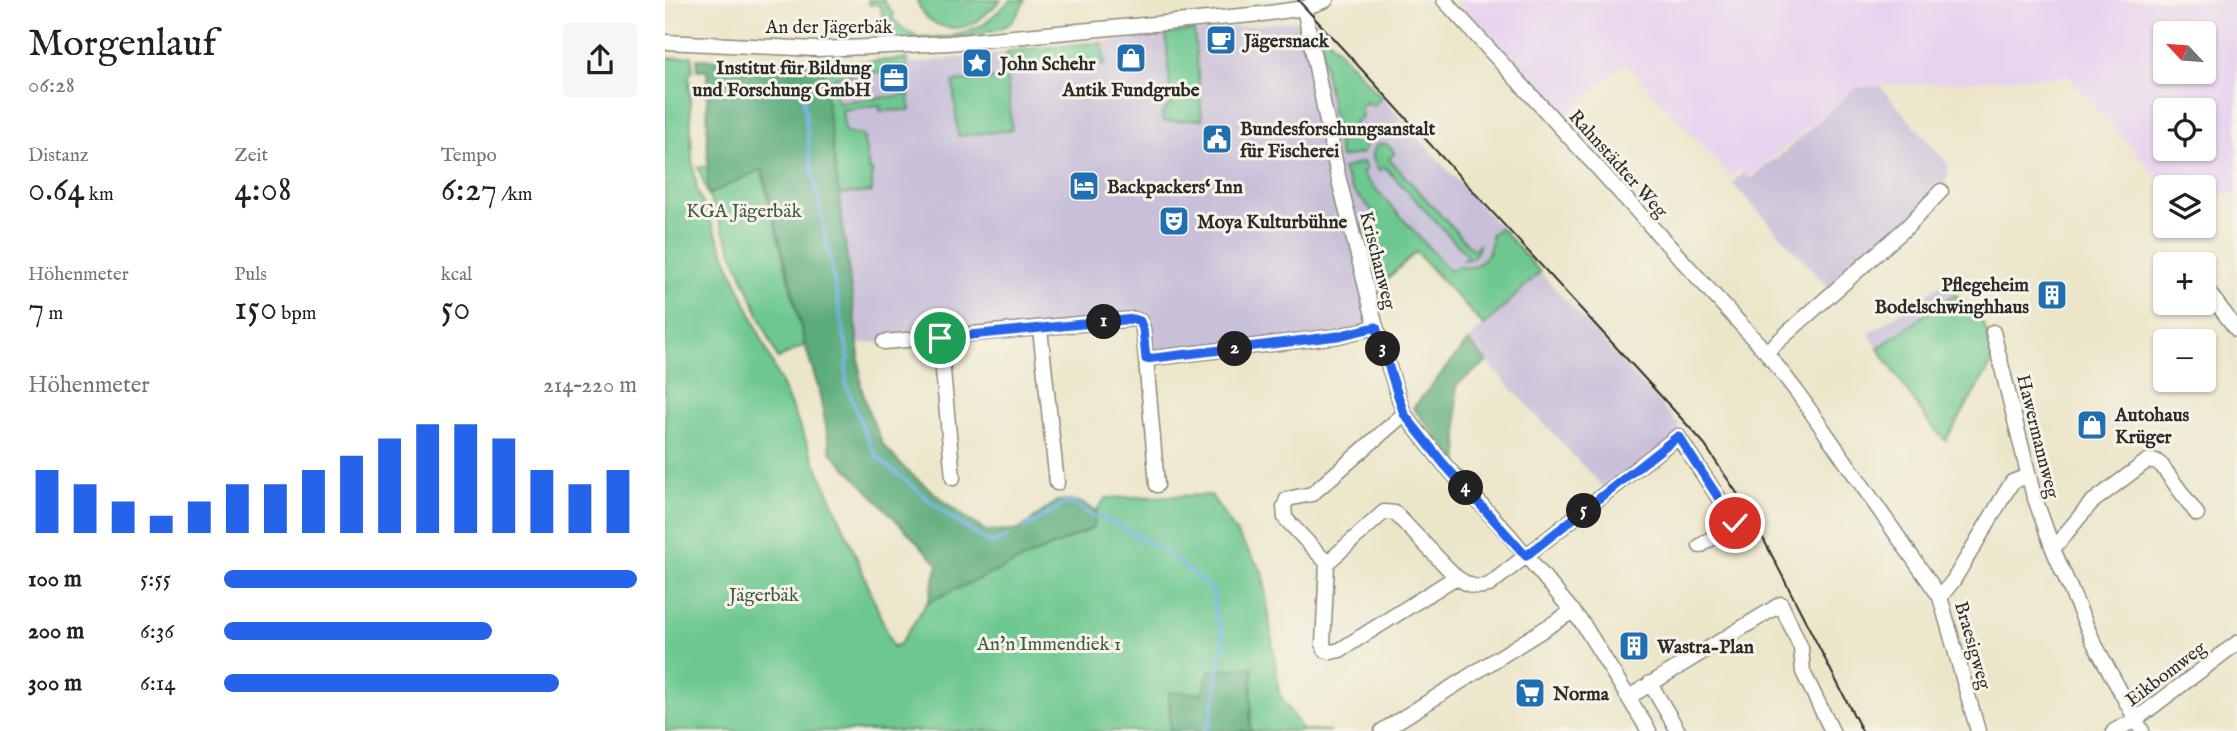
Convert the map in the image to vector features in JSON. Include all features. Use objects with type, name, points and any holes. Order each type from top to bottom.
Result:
[{"type":"street","name":"An der Jägerbäk","points":[[665,42],[817,49],[906,45],[1262,14],[1304,8],[1326,0]]},
{"type":"street","name":"Rahnstädter Weg","points":[[1444,0],[1766,352],[1797,392],[1940,597]]},
{"type":"street","name":"Krischanweg","points":[[1304,8],[1338,176],[1376,327],[1404,414],[1443,463],[1573,611],[1649,731]]},
{"type":"street","points":[[1766,352],[1907,226],[1941,191]]},
{"type":"street","points":[[2216,302],[2237,330]]},
{"type":"street","points":[[884,342],[1134,319],[1140,321],[1143,329],[1157,485]]},
{"type":"street","points":[[1146,359],[1338,336],[1376,327]]},
{"type":"street","points":[[1040,329],[1057,483]]},
{"type":"street","name":"Hawermannweg","points":[[1993,332],[2028,476],[2053,548],[2093,641],[2138,725]]},
{"type":"street","points":[[940,338],[953,478]]},
{"type":"street","points":[[1327,563],[1285,518],[1283,508],[1287,499],[1312,494],[1404,414]]},
{"type":"street","points":[[1456,577],[1340,650],[1325,650],[1323,644],[1327,563],[1384,512],[1395,513],[1456,577],[1469,586],[1479,588],[1489,585],[1678,436],[1735,523],[1700,546]]},
{"type":"street","name":"Hawermannweg","points":[[2053,548],[2091,503],[2147,461],[2156,461],[2162,466],[2197,514]]},
{"type":"street","name":"Braesigweg","points":[[1978,731],[1940,597],[1953,581],[2012,482],[2028,476]]},
{"type":"street","points":[[1629,697],[1781,604],[1801,648],[1803,672],[1832,731]]},
{"type":"street","points":[[1382,731],[1573,611]]},
{"type":"street","name":"Eikbomweg","points":[[2114,731],[2138,725],[2237,643]]},
{"type":"street","points":[[1650,683],[1678,731]]},
{"type":"shaded area","points":[[1457,0],[2237,0],[2237,193],[2216,195],[2216,175],[2155,175],[2068,76],[1854,88],[1748,178],[1739,169],[1731,177],[1625,62],[1561,120]]},
{"type":"shaded area","points":[[1294,21],[1315,24],[1679,425],[1678,436],[1607,492],[1468,341],[1484,325],[1416,252],[1377,289],[1376,327],[1146,359],[1140,321],[858,344],[822,64],[901,59],[914,63]]},
{"type":"shaded area","points":[[1880,86],[1948,165],[1948,175],[1941,191],[1831,290],[1732,183],[1743,173],[1750,179],[1776,160],[1854,88]]},
{"type":"shaded area","points":[[1944,282],[1955,294],[1878,348],[1869,334]]},
{"type":"green space","points":[[868,0],[883,0],[894,15],[892,18],[918,38],[951,37],[983,25],[1011,0],[1025,0],[1010,23],[1000,29],[984,32],[983,35],[888,42],[881,7],[877,4],[869,5]]},
{"type":"green space","points":[[917,0],[1001,0],[975,22],[949,28],[940,26],[926,16]]},
{"type":"green space","points":[[1315,24],[1382,98],[1372,106],[1366,102],[1360,108],[1361,119],[1354,121],[1356,137],[1365,137],[1367,141],[1363,153],[1340,158],[1320,39]]},
{"type":"green space","points":[[1194,30],[1202,119],[1163,122],[1162,113],[1171,104],[1166,34]]},
{"type":"green space","points":[[1102,42],[1105,65],[1092,66],[1090,59],[1011,66],[1007,63],[1006,53],[1009,51]]},
{"type":"green space","points":[[692,56],[693,72],[689,73],[692,159],[697,190],[893,647],[900,644],[928,601],[1093,528],[1096,511],[1106,498],[1211,495],[1263,573],[1279,693],[1302,730],[1331,731],[665,731],[665,59]]},
{"type":"green space","points":[[697,59],[822,64],[861,386],[883,445],[905,469],[959,513],[986,531],[1019,530],[1057,501],[1079,502],[1096,511],[1093,528],[928,602],[938,564],[831,452],[818,387],[805,345],[762,169],[708,195],[707,70],[698,70]]},
{"type":"green space","points":[[907,59],[907,70],[835,77],[837,102],[909,95],[910,110],[880,111],[880,105],[842,110],[845,132],[863,135],[869,170],[872,170],[872,192],[839,194],[817,188],[826,95],[822,64]]},
{"type":"green space","points":[[1007,77],[1012,130],[958,136],[953,82]]},
{"type":"green space","points":[[1382,143],[1395,153],[1389,159],[1473,250],[1479,245],[1472,258],[1463,260],[1467,255],[1385,167],[1379,171],[1373,159],[1373,151]]},
{"type":"green space","points":[[1363,162],[1366,169],[1362,174],[1450,271],[1457,266],[1471,266],[1483,260],[1489,249],[1491,235],[1500,227],[1540,272],[1484,326],[1416,252],[1382,284],[1369,271],[1360,228],[1378,216],[1352,190],[1342,169]]},
{"type":"green space","name":"KGA Jägerbäk","points":[[698,167],[708,167],[709,194],[761,169],[805,345],[778,359],[708,195]]},
{"type":"green space","points":[[1955,294],[1979,317],[1985,327],[1994,360],[1945,441],[1929,423],[1878,348]]},
{"type":"green space","points":[[1468,341],[1487,362],[1456,385],[1459,463],[1413,408]]},
{"type":"green space","points":[[1253,667],[1250,731],[1170,731],[1169,692],[1203,693],[1209,671]]},
{"type":"waterway","points":[[800,87],[804,98],[810,157],[849,359],[846,384],[866,436],[877,457],[951,518],[991,544],[1009,536]]},
{"type":"waterway","points":[[1025,528],[1065,503],[1076,504],[1091,515],[1109,520],[1172,556],[1213,591],[1215,611],[1224,638],[1211,719],[1204,731]]},
{"type":"tram line","points":[[1298,0],[1702,441],[1749,511],[1862,731]]},
{"type":"place","name":"Jägersnack","points":[[1221,40]]},
{"type":"place","name":"Antik Fundgrube","points":[[1131,58]]},
{"type":"place","name":"John Schehr","points":[[977,63]]},
{"type":"place","name":"Institut für Bildung und Forschung GmbH","points":[[894,78]]},
{"type":"place","name":"Bundesforschungsanstalt für Fischerei","points":[[1217,139]]},
{"type":"place","name":"Backpackers‘ Inn","points":[[1084,186]]},
{"type":"place","name":"Moya Kulturbühne","points":[[1174,221]]},
{"type":"place","name":"Pflegeheim Bodelschwinghhaus","points":[[2052,295]]},
{"type":"place","name":"Autohaus Krüger","points":[[2092,425]]},
{"type":"place","name":"Wastra-Plan","points":[[1634,646]]},
{"type":"place","name":"Norma","points":[[1530,693]]},
{"type":"route","points":[[940,338],[1134,319],[1140,321],[1143,329],[1146,359],[1338,336],[1376,327],[1404,414],[1443,463],[1526,556],[1678,436],[1735,523]]},
{"type":"park label","name":"Jägerbäk","points":[[764,594]]},
{"type":"park label","name":"An'n Immendiek 1","points":[[1049,643]]}]
